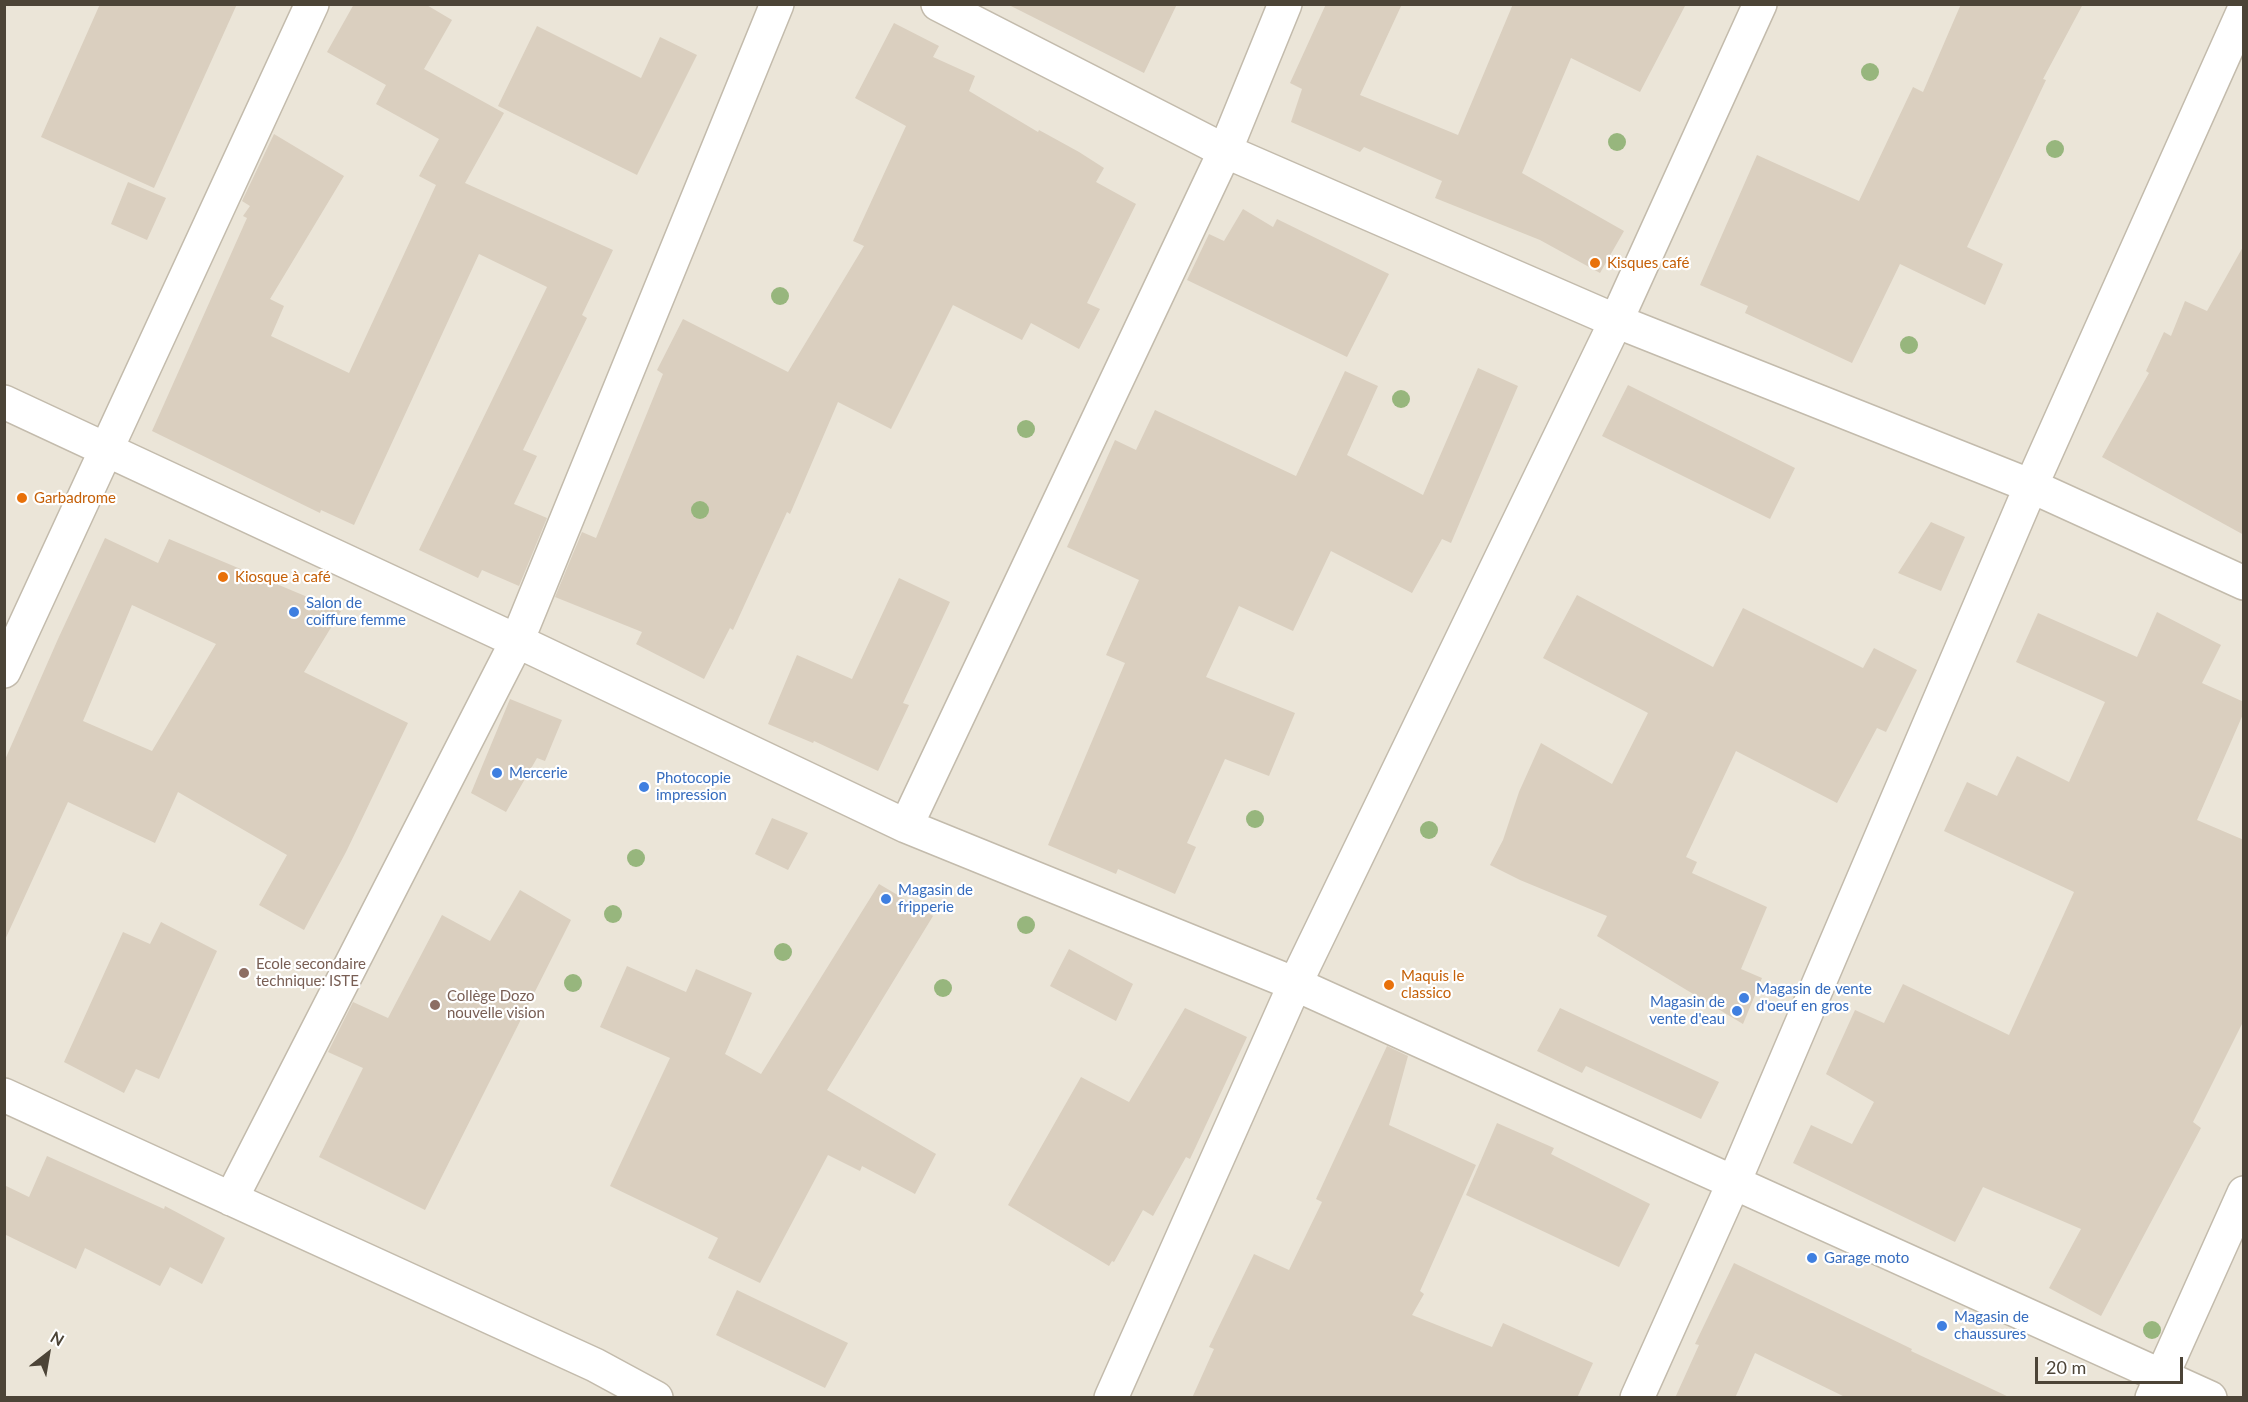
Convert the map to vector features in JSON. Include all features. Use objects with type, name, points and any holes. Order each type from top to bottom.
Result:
[{"type":"street","points":[[4,671],[312,4]]},
{"type":"street","points":[[231,1198],[517,641],[777,4]]},
{"type":"street","points":[[938,4],[1225,151],[1616,321],[2031,486],[2244,583]]},
{"type":"street","points":[[906,825],[1225,151],[1285,4]]},
{"type":"street","points":[[1111,1398],[1295,984],[1616,321],[1760,4]]},
{"type":"street","points":[[1637,1398],[1734,1182],[2031,486],[2244,10]]},
{"type":"street","points":[[4,402],[906,825],[1295,984],[1734,1182],[2157,1386],[2210,1398]]},
{"type":"street","points":[[4,1095],[595,1365],[656,1398]]},
{"type":"street","points":[[2157,1386],[2244,1193]]},
{"type":"shaded area","points":[[5,5],[2243,5],[2243,1397],[5,1397]]},
{"type":"building","points":[[100,4],[237,4],[154,188],[41,137]]},
{"type":"building","points":[[354,4],[425,4],[452,20],[424,69],[504,113],[465,183],[613,250],[582,315],[587,318],[523,450],[537,456],[514,504],[547,518],[519,586],[482,570],[478,578],[419,550],[547,287],[479,254],[354,525],[321,510],[320,513],[152,431],[247,218],[243,216],[250,206],[242,201],[274,134],[344,176],[270,299],[284,306],[271,336],[349,373],[436,185],[419,176],[439,139],[376,104],[386,85],[327,52]]},
{"type":"building","points":[[1007,4],[1177,4],[1144,73]]},
{"type":"building","points":[[1326,4],[1402,4],[1360,95],[1458,135],[1513,4],[1686,4],[1640,92],[1571,58],[1522,173],[1624,231],[1600,273],[1540,240],[1435,198],[1442,181],[1364,147],[1360,152],[1291,122],[1302,89],[1290,83]]},
{"type":"building","points":[[1961,4],[2083,4],[2043,79],[2046,80],[1967,247],[2003,264],[1985,305],[1900,264],[1852,363],[1745,313],[1748,306],[1700,285],[1757,155],[1859,201],[1913,87],[1923,92]]},
{"type":"building","points":[[894,23],[939,46],[933,57],[975,76],[969,91],[1104,168],[1096,182],[1136,204],[1087,303],[1100,309],[1079,349],[1031,323],[1022,340],[953,305],[891,429],[838,402],[790,514],[787,512],[733,630],[730,628],[704,679],[636,644],[642,632],[555,597],[582,532],[596,538],[663,374],[657,370],[683,319],[788,372],[864,246],[853,241],[906,126],[855,98]]},
{"type":"building","points":[[537,26],[641,78],[660,37],[697,55],[637,175],[498,106]]},
{"type":"building","points":[[128,182],[166,198],[147,240],[111,224]]},
{"type":"building","points":[[1243,209],[1273,227],[1277,219],[1389,274],[1347,357],[1187,280],[1209,234],[1224,241]]},
{"type":"building","points":[[2244,245],[2244,535],[2102,457],[2149,373],[2146,371],[2164,332],[2171,336],[2185,301],[2207,311]]},
{"type":"building","points":[[1478,368],[1518,386],[1451,543],[1442,539],[1412,593],[1331,551],[1293,631],[1239,606],[1206,677],[1295,713],[1269,776],[1225,759],[1187,843],[1196,847],[1175,894],[1118,869],[1116,874],[1048,845],[1125,663],[1106,655],[1139,580],[1067,547],[1115,440],[1136,450],[1155,410],[1296,476],[1345,371],[1378,386],[1347,455],[1423,495]]},
{"type":"building","points":[[1628,385],[1795,468],[1770,519],[1602,436]]},
{"type":"building","points":[[1931,522],[1965,537],[1941,591],[1898,573]]},
{"type":"building","points":[[105,538],[158,563],[169,539],[341,611],[304,672],[408,723],[346,852],[304,930],[259,905],[287,855],[178,792],[155,843],[68,802],[4,942],[4,762]],"holes":[[[132,605],[216,644],[152,751],[83,721]]]},
{"type":"building","points":[[899,578],[950,602],[903,703],[909,705],[878,771],[814,741],[813,743],[768,724],[797,655],[852,679]]},
{"type":"building","points":[[1577,595],[1713,667],[1743,608],[1863,668],[1874,648],[1917,670],[1886,732],[1877,728],[1837,803],[1736,751],[1686,857],[1697,862],[1692,873],[1767,907],[1741,969],[1762,978],[1743,1024],[1597,936],[1607,916],[1490,865],[1503,840],[1519,792],[1541,743],[1612,784],[1648,713],[1543,658]]},
{"type":"building","points":[[2157,612],[2221,645],[2202,683],[2244,702],[2244,712],[2197,820],[2244,840],[2244,1020],[2193,1122],[2201,1128],[2101,1316],[2049,1288],[2081,1229],[1983,1187],[1955,1242],[1793,1163],[1811,1125],[1852,1144],[1874,1102],[1826,1074],[1855,1010],[1884,1023],[1903,984],[2009,1035],[2074,892],[1944,831],[1967,782],[1997,796],[2017,756],[2069,782],[2105,702],[2016,662],[2038,613],[2137,657]]},
{"type":"building","points":[[510,699],[562,720],[545,761],[537,758],[506,812],[471,793]]},
{"type":"building","points":[[772,818],[808,833],[788,870],[755,854]]},
{"type":"building","points":[[879,884],[933,916],[827,1090],[936,1154],[915,1194],[862,1166],[860,1171],[828,1155],[760,1283],[708,1258],[718,1238],[610,1186],[670,1058],[600,1027],[627,966],[686,992],[696,969],[752,993],[725,1054],[761,1074]]},
{"type":"building","points":[[520,890],[571,920],[425,1210],[319,1157],[363,1068],[328,1052],[353,1002],[388,1018],[442,915],[490,941]]},
{"type":"building","points":[[161,922],[217,951],[159,1079],[136,1069],[124,1093],[64,1062],[123,932],[150,944]]},
{"type":"building","points":[[1069,949],[1133,984],[1116,1021],[1050,986]]},
{"type":"building","points":[[1185,1008],[1247,1037],[1190,1159],[1186,1157],[1153,1216],[1143,1210],[1114,1262],[1112,1261],[1109,1266],[1008,1205],[1081,1077],[1129,1102]]},
{"type":"building","points":[[1560,1008],[1719,1082],[1701,1119],[1586,1066],[1582,1073],[1537,1051]]},
{"type":"building","points":[[1387,1046],[1408,1056],[1389,1125],[1476,1165],[1420,1291],[1424,1294],[1412,1315],[1492,1347],[1503,1323],[1593,1363],[1577,1398],[1192,1398],[1214,1349],[1209,1347],[1254,1254],[1289,1270],[1322,1202],[1316,1199]]},
{"type":"building","points":[[1497,1123],[1554,1148],[1551,1154],[1650,1204],[1619,1267],[1466,1195]]},
{"type":"building","points":[[47,1156],[164,1209],[165,1206],[225,1238],[202,1284],[170,1267],[160,1286],[85,1248],[76,1269],[4,1234],[4,1185],[29,1197]]},
{"type":"building","points":[[1734,1263],[2011,1398],[1847,1398],[1755,1353],[1735,1398],[1675,1398],[1699,1345],[1695,1344]]},
{"type":"building","points":[[737,1290],[848,1343],[825,1388],[716,1335]]},
{"type":"place","name":"Kisques café","points":[[1595,263]]},
{"type":"place","name":"Garbadrome","points":[[22,498]]},
{"type":"place","name":"Kiosque à café","points":[[223,577]]},
{"type":"place","name":"Salon de coiffure femme","points":[[294,612]]},
{"type":"place","name":"Mercerie","points":[[497,773]]},
{"type":"place","name":"Photocopie impression","points":[[644,787]]},
{"type":"place","name":"Magasin de fripperie","points":[[886,899]]},
{"type":"place","name":"Ecole secondaire technique: ISTE","points":[[244,973]]},
{"type":"place","name":"Maquis le classico","points":[[1389,985]]},
{"type":"place","name":"Magasin de vente d'oeuf en gros","points":[[1744,998]]},
{"type":"place","name":"Collège Dozo nouvelle vision","points":[[435,1005]]},
{"type":"place","name":"Magasin de vente d'eau","points":[[1737,1011]]},
{"type":"place","name":"Garage moto","points":[[1812,1258]]},
{"type":"place","name":"Magasin de chaussures","points":[[1942,1326]]}]
